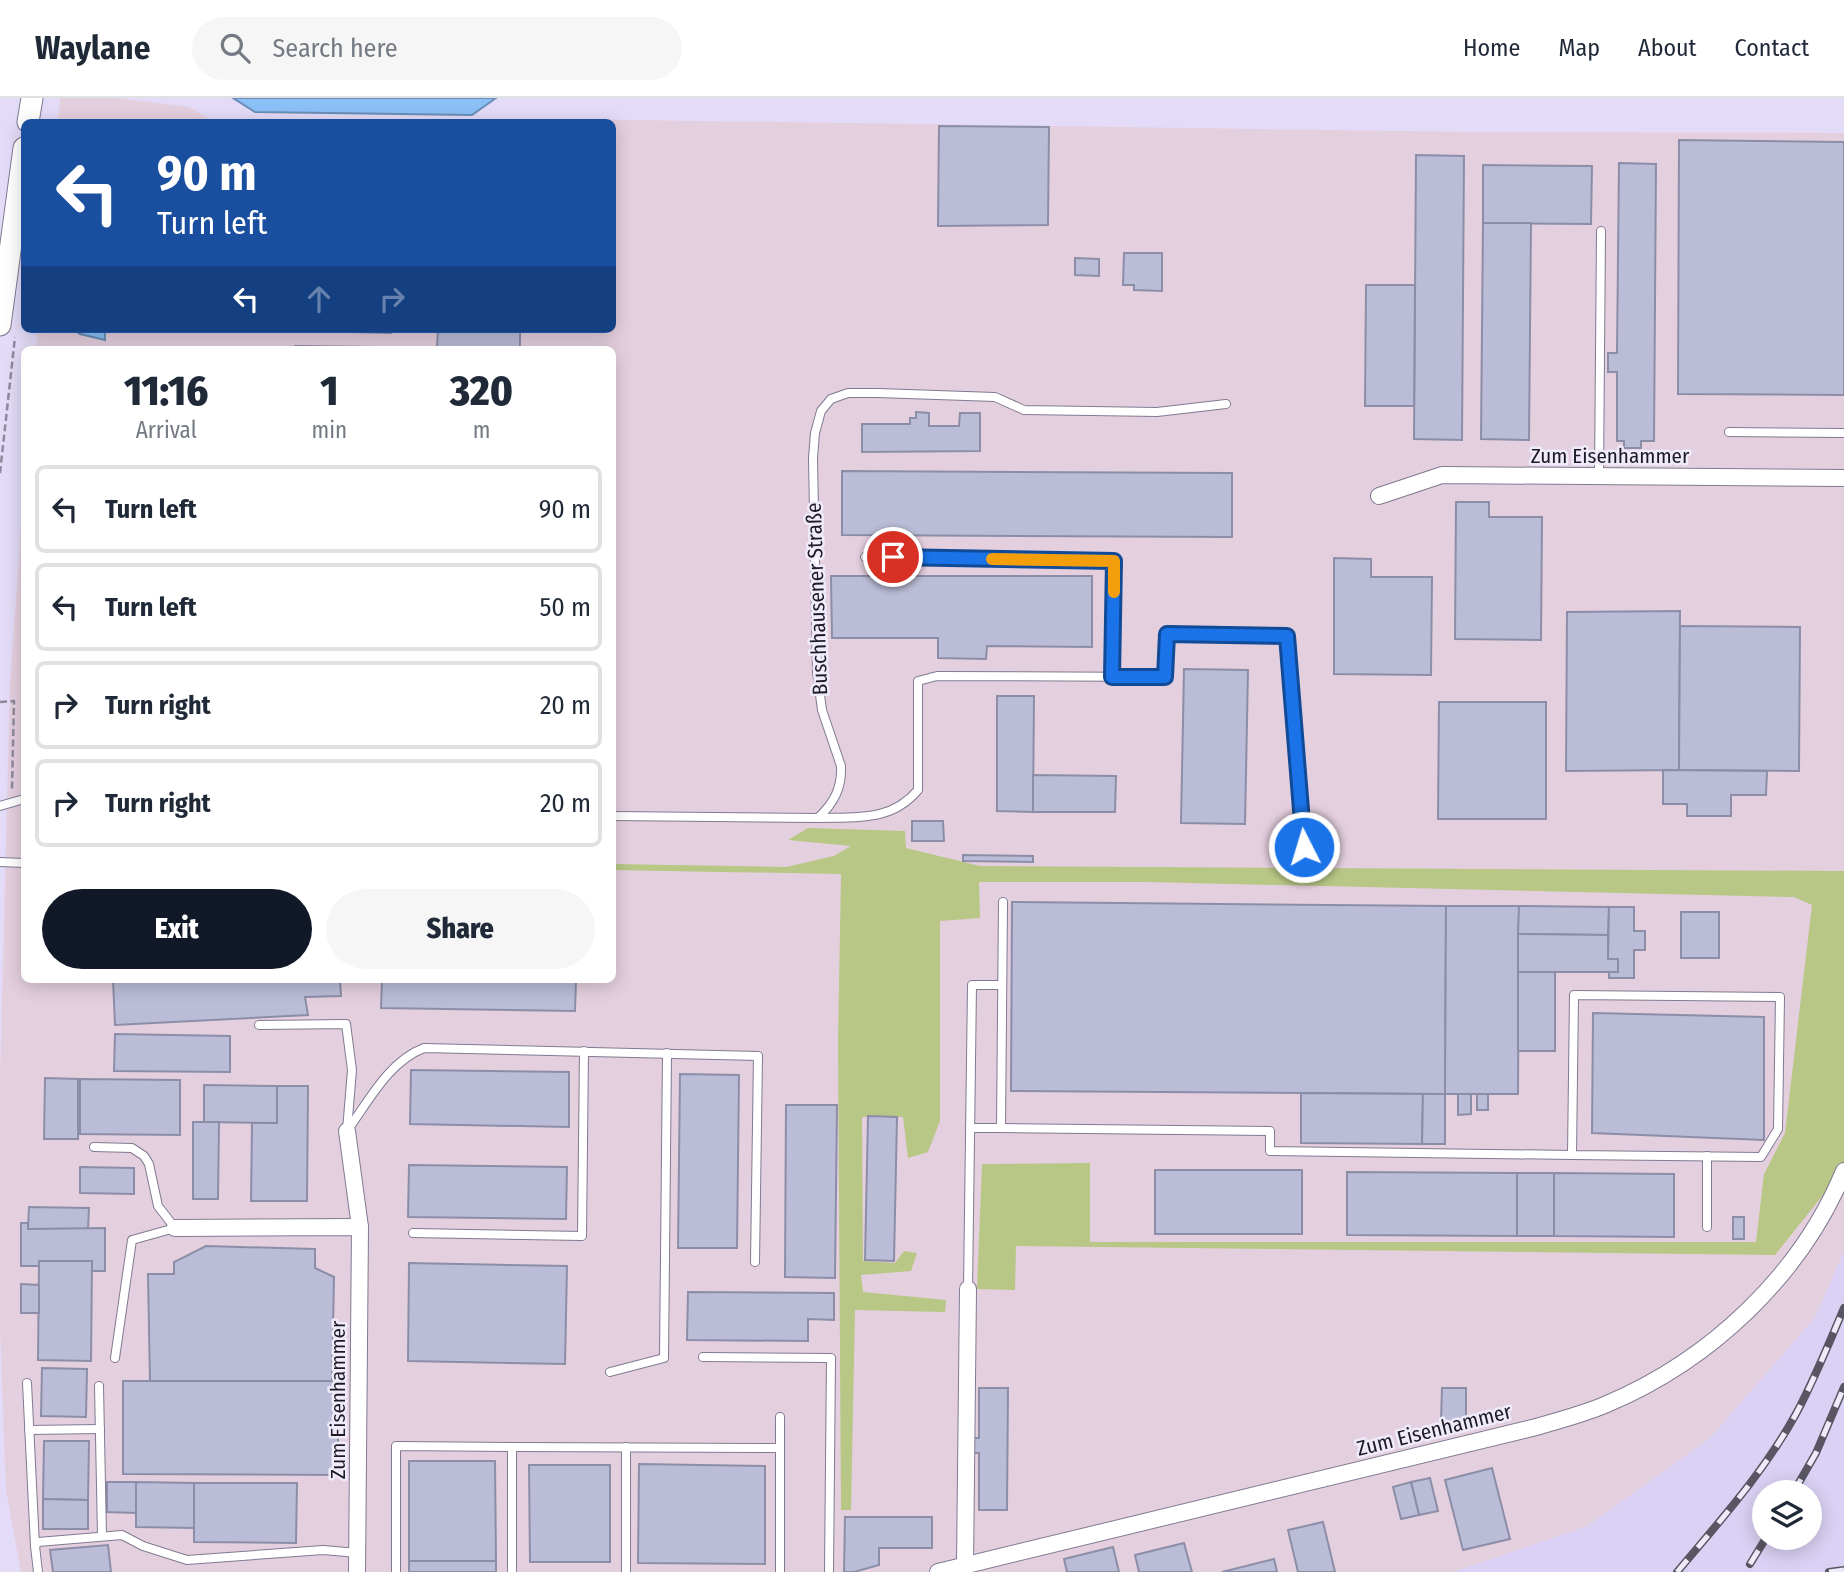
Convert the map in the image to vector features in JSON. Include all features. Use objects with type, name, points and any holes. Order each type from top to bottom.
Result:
[{"type":"main road","points":[[28,119],[32,98]]},
{"type":"main road","points":[[8,330],[21,182]]},
{"type":"street","name":"Zum Eisenhammer","points":[[1379,496],[1442,475],[1844,478]]},
{"type":"street","name":"Zum Eisenhammer","points":[[347,1131],[360,1227],[357,1572]]},
{"type":"street","name":"Zum Eisenhammer","points":[[938,1572],[1536,1427],[1608,1404],[1636,1391],[1688,1360],[1751,1307],[1808,1239],[1844,1171]]},
{"type":"street","points":[[175,1228],[360,1227]]},
{"type":"street","points":[[965,1565],[968,1289]]},
{"type":"lane","points":[[1599,477],[1601,231]]},
{"type":"lane","name":"Buschhausener Straße","points":[[818,818],[837,795],[841,775],[838,754],[819,697],[813,458],[821,411],[831,399],[848,393],[995,397],[1024,410],[1157,411],[1226,404]]},
{"type":"lane","points":[[1729,432],[1844,433]]},
{"type":"lane","points":[[865,557],[1114,561],[1112,677]]},
{"type":"lane","points":[[616,816],[818,818],[887,813],[901,807],[918,790],[918,681],[937,676],[1165,677],[1167,634],[1287,636],[1304,847]]},
{"type":"lane","points":[[0,806],[21,800]]},
{"type":"lane","points":[[0,862],[21,863]]},
{"type":"lane","points":[[1001,1128],[1003,902]]},
{"type":"lane","points":[[968,1289],[972,985],[1002,985]]},
{"type":"lane","points":[[970,1128],[1270,1131],[1270,1151],[1572,1155],[1707,1156],[1761,1157],[1778,1129],[1780,997],[1574,995],[1572,1155]]},
{"type":"lane","points":[[259,1025],[346,1024],[352,1070],[347,1131]]},
{"type":"lane","points":[[347,1131],[398,1063],[411,1053],[424,1048],[758,1055],[755,1262]]},
{"type":"lane","points":[[413,1233],[582,1236],[584,1051]]},
{"type":"lane","points":[[610,1373],[664,1358],[667,1054]]},
{"type":"lane","points":[[94,1147],[132,1147],[144,1156],[149,1164],[158,1206],[175,1228],[132,1240],[115,1358]]},
{"type":"lane","points":[[1707,1156],[1707,1227]]},
{"type":"lane","points":[[703,1357],[831,1357],[830,1572]]},
{"type":"lane","points":[[27,1383],[38,1572]]},
{"type":"lane","points":[[99,1386],[102,1536]]},
{"type":"lane","points":[[780,1417],[780,1572]]},
{"type":"lane","points":[[29,1430],[100,1429]]},
{"type":"lane","points":[[396,1572],[396,1446],[780,1448]]},
{"type":"lane","points":[[512,1447],[512,1572]]},
{"type":"lane","points":[[626,1447],[626,1572]]},
{"type":"lane","points":[[35,1546],[38,1542],[122,1535],[143,1546],[187,1560],[323,1550],[358,1553]]},
{"type":"path","points":[[0,473],[8,330]]},
{"type":"path","points":[[0,702],[14,701],[12,803]]},
{"type":"shaded area","points":[[60,98],[117,98],[189,107],[210,119],[58,119]]},
{"type":"shaded area","points":[[616,120],[1470,132],[1844,133],[1844,1251],[1815,1317],[1710,1438],[1587,1526],[1453,1572],[21,1572],[6,1490],[0,1327],[0,1079],[10,684],[21,529],[21,983],[616,983],[616,346],[36,346],[38,333],[616,333]]},
{"type":"shaded area","points":[[1844,1251],[1844,1572],[1453,1572],[1587,1526],[1815,1317]]},
{"type":"green space","points":[[808,828],[905,831],[906,848],[980,866],[1844,871],[1844,1188],[1827,1190],[1775,1255],[1016,1246],[1015,1290],[977,1289],[982,1164],[1090,1163],[1090,1242],[1756,1242],[1764,1174],[1785,1133],[1812,905],[1794,897],[1147,882],[979,882],[980,918],[940,921],[940,1121],[928,1152],[908,1158],[903,1117],[862,1117],[863,1261],[895,1263],[904,1251],[917,1253],[911,1271],[861,1275],[863,1292],[946,1300],[945,1312],[855,1310],[851,1510],[841,1510],[838,1042],[841,874],[616,870],[616,864],[786,867],[834,856],[851,846],[788,840]]},
{"type":"water","points":[[233,98],[496,98],[472,115],[255,112]]},
{"type":"water","points":[[105,333],[105,340],[80,334]]},
{"type":"building","points":[[939,126],[1049,127],[1048,225],[938,226]]},
{"type":"building","points":[[1679,140],[1844,142],[1844,395],[1678,394]]},
{"type":"building","points":[[1416,155],[1464,156],[1462,440],[1414,439]]},
{"type":"building","points":[[1619,163],[1656,164],[1654,441],[1641,441],[1641,448],[1624,448],[1624,441],[1617,441],[1617,372],[1608,372],[1608,353],[1617,353]]},
{"type":"building","points":[[1483,165],[1592,166],[1591,224],[1483,223]]},
{"type":"building","points":[[1483,223],[1531,223],[1529,440],[1481,439]]},
{"type":"building","points":[[1124,253],[1162,253],[1162,291],[1134,290],[1134,285],[1123,285]]},
{"type":"building","points":[[1075,258],[1099,259],[1099,276],[1075,275]]},
{"type":"building","points":[[1366,285],[1415,285],[1414,406],[1365,406]]},
{"type":"building","points":[[438,333],[520,333],[520,346],[437,346]]},
{"type":"building","points":[[916,412],[929,413],[929,426],[959,426],[960,413],[980,413],[980,451],[862,452],[862,424],[910,424],[910,418],[916,418]]},
{"type":"building","points":[[842,471],[1232,473],[1232,537],[842,535]]},
{"type":"building","points":[[1456,502],[1489,502],[1489,517],[1542,517],[1541,640],[1455,639]]},
{"type":"building","points":[[1334,558],[1371,559],[1371,577],[1432,577],[1431,675],[1334,674]]},
{"type":"building","points":[[831,576],[1092,576],[1092,647],[987,646],[986,659],[938,658],[938,638],[832,638]]},
{"type":"building","points":[[1680,611],[1679,770],[1566,771],[1567,612]]},
{"type":"building","points":[[1680,626],[1800,627],[1799,771],[1679,770]]},
{"type":"building","points":[[1184,669],[1248,670],[1245,824],[1181,823]]},
{"type":"building","points":[[997,696],[1034,696],[1033,812],[997,811]]},
{"type":"building","points":[[1439,702],[1546,702],[1546,819],[1438,819]]},
{"type":"building","points":[[1663,770],[1767,771],[1766,795],[1731,795],[1731,816],[1687,816],[1687,804],[1663,804]]},
{"type":"building","points":[[1033,775],[1116,776],[1115,812],[1033,812]]},
{"type":"building","points":[[912,821],[943,821],[944,841],[912,841]]},
{"type":"building","points":[[963,855],[1033,856],[1033,862],[963,861]]},
{"type":"building","points":[[1012,902],[1446,906],[1445,1094],[1011,1091]]},
{"type":"building","points":[[1446,906],[1519,906],[1518,1094],[1445,1094]]},
{"type":"building","points":[[1519,906],[1609,907],[1608,935],[1518,934]]},
{"type":"building","points":[[1609,907],[1634,907],[1634,931],[1645,931],[1645,950],[1634,950],[1634,978],[1609,978],[1609,972],[1618,972],[1618,959],[1608,959]]},
{"type":"building","points":[[1681,912],[1719,912],[1719,958],[1681,958]]},
{"type":"building","points":[[1518,934],[1608,935],[1608,959],[1618,959],[1618,972],[1518,972]]},
{"type":"building","points":[[1518,972],[1555,972],[1555,1051],[1518,1051]]},
{"type":"building","points":[[113,983],[340,983],[341,996],[305,997],[308,1015],[115,1025]]},
{"type":"building","points":[[382,983],[576,983],[575,1011],[381,1008]]},
{"type":"building","points":[[1593,1013],[1764,1017],[1764,1140],[1592,1133]]},
{"type":"building","points":[[115,1034],[230,1036],[230,1072],[114,1071]]},
{"type":"building","points":[[411,1070],[569,1072],[569,1127],[410,1124]]},
{"type":"building","points":[[680,1074],[739,1075],[737,1248],[678,1248]]},
{"type":"building","points":[[45,1078],[78,1079],[78,1139],[44,1139]]},
{"type":"building","points":[[80,1079],[180,1080],[180,1135],[80,1134]]},
{"type":"building","points":[[204,1085],[277,1086],[277,1123],[204,1122]]},
{"type":"building","points":[[277,1086],[308,1086],[307,1201],[251,1201],[252,1123],[277,1123]]},
{"type":"building","points":[[1301,1093],[1423,1094],[1422,1144],[1301,1143]]},
{"type":"building","points":[[1423,1094],[1445,1094],[1445,1144],[1422,1144]]},
{"type":"building","points":[[1458,1094],[1471,1094],[1471,1114],[1458,1115]]},
{"type":"building","points":[[1477,1094],[1488,1094],[1488,1110],[1477,1110]]},
{"type":"building","points":[[786,1105],[837,1105],[835,1278],[785,1277]]},
{"type":"building","points":[[868,1116],[897,1117],[894,1261],[865,1260]]},
{"type":"building","points":[[193,1122],[219,1122],[218,1199],[193,1199]]},
{"type":"building","points":[[409,1165],[567,1167],[566,1219],[408,1217]]},
{"type":"building","points":[[80,1167],[134,1168],[134,1194],[80,1193]]},
{"type":"building","points":[[1155,1170],[1302,1170],[1302,1234],[1155,1234]]},
{"type":"building","points":[[1347,1172],[1517,1173],[1517,1236],[1347,1235]]},
{"type":"building","points":[[1517,1173],[1554,1173],[1554,1236],[1517,1236]]},
{"type":"building","points":[[1554,1173],[1674,1174],[1674,1237],[1554,1236]]},
{"type":"building","points":[[29,1207],[89,1208],[88,1229],[28,1229]]},
{"type":"building","points":[[1733,1217],[1744,1217],[1744,1239],[1733,1239]]},
{"type":"building","points":[[21,1223],[28,1223],[28,1229],[105,1228],[105,1271],[92,1271],[92,1261],[39,1261],[39,1266],[21,1266]]},
{"type":"building","points":[[206,1246],[315,1249],[315,1268],[334,1277],[332,1381],[150,1381],[148,1274],[174,1274],[174,1262]]},
{"type":"building","points":[[39,1261],[92,1261],[91,1361],[38,1360]]},
{"type":"building","points":[[409,1263],[567,1266],[565,1364],[408,1361]]},
{"type":"building","points":[[21,1284],[39,1285],[39,1313],[21,1313]]},
{"type":"building","points":[[688,1292],[834,1293],[834,1320],[808,1319],[808,1341],[687,1340]]},
{"type":"building","points":[[42,1368],[87,1369],[86,1417],[41,1416]]},
{"type":"building","points":[[123,1381],[338,1381],[338,1475],[123,1474]]},
{"type":"building","points":[[979,1388],[1008,1388],[1007,1510],[979,1510],[979,1453],[971,1453],[971,1438],[979,1438]]},
{"type":"building","points":[[1442,1388],[1466,1388],[1466,1421],[1441,1421]]},
{"type":"building","points":[[44,1441],[89,1441],[88,1500],[43,1499]]},
{"type":"building","points":[[409,1461],[495,1461],[496,1561],[409,1561]]},
{"type":"building","points":[[639,1464],[765,1466],[765,1564],[638,1563]]},
{"type":"building","points":[[529,1465],[610,1465],[610,1562],[530,1562]]},
{"type":"building","points":[[1492,1468],[1510,1539],[1463,1550],[1445,1480]]},
{"type":"building","points":[[1430,1478],[1438,1511],[1419,1515],[1411,1482]]},
{"type":"building","points":[[107,1482],[136,1482],[136,1513],[107,1512]]},
{"type":"building","points":[[136,1482],[194,1483],[194,1528],[136,1527]]},
{"type":"building","points":[[1411,1482],[1419,1515],[1401,1519],[1393,1487]]},
{"type":"building","points":[[194,1483],[297,1483],[296,1543],[194,1542]]},
{"type":"building","points":[[43,1499],[88,1500],[88,1529],[43,1529]]},
{"type":"building","points":[[845,1517],[932,1517],[932,1548],[879,1548],[879,1565],[844,1572]]},
{"type":"building","points":[[1323,1522],[1335,1572],[1298,1572],[1288,1530]]},
{"type":"building","points":[[1184,1543],[1192,1572],[1139,1572],[1135,1555]]},
{"type":"building","points":[[108,1545],[111,1572],[53,1572],[50,1550]]},
{"type":"building","points":[[1113,1547],[1119,1572],[1067,1572],[1064,1559]]},
{"type":"building","points":[[1274,1559],[1277,1572],[1222,1572]]},
{"type":"building","points":[[409,1561],[496,1561],[496,1572],[409,1572]]},
{"type":"railway","points":[[1677,1572],[1771,1455],[1810,1386],[1844,1308]]},
{"type":"railway","points":[[1800,1480],[1816,1453],[1844,1387]]},
{"type":"railway","points":[[1750,1564],[1759,1550]]},
{"type":"railway","points":[[1829,1572],[1844,1570]]},
{"type":"slow traffic","points":[[992,559],[1114,561],[1114,592]]},
{"type":"route","points":[[893,557],[1114,561],[1112,677],[1165,677],[1167,634],[1287,636],[1304,847]]}]
